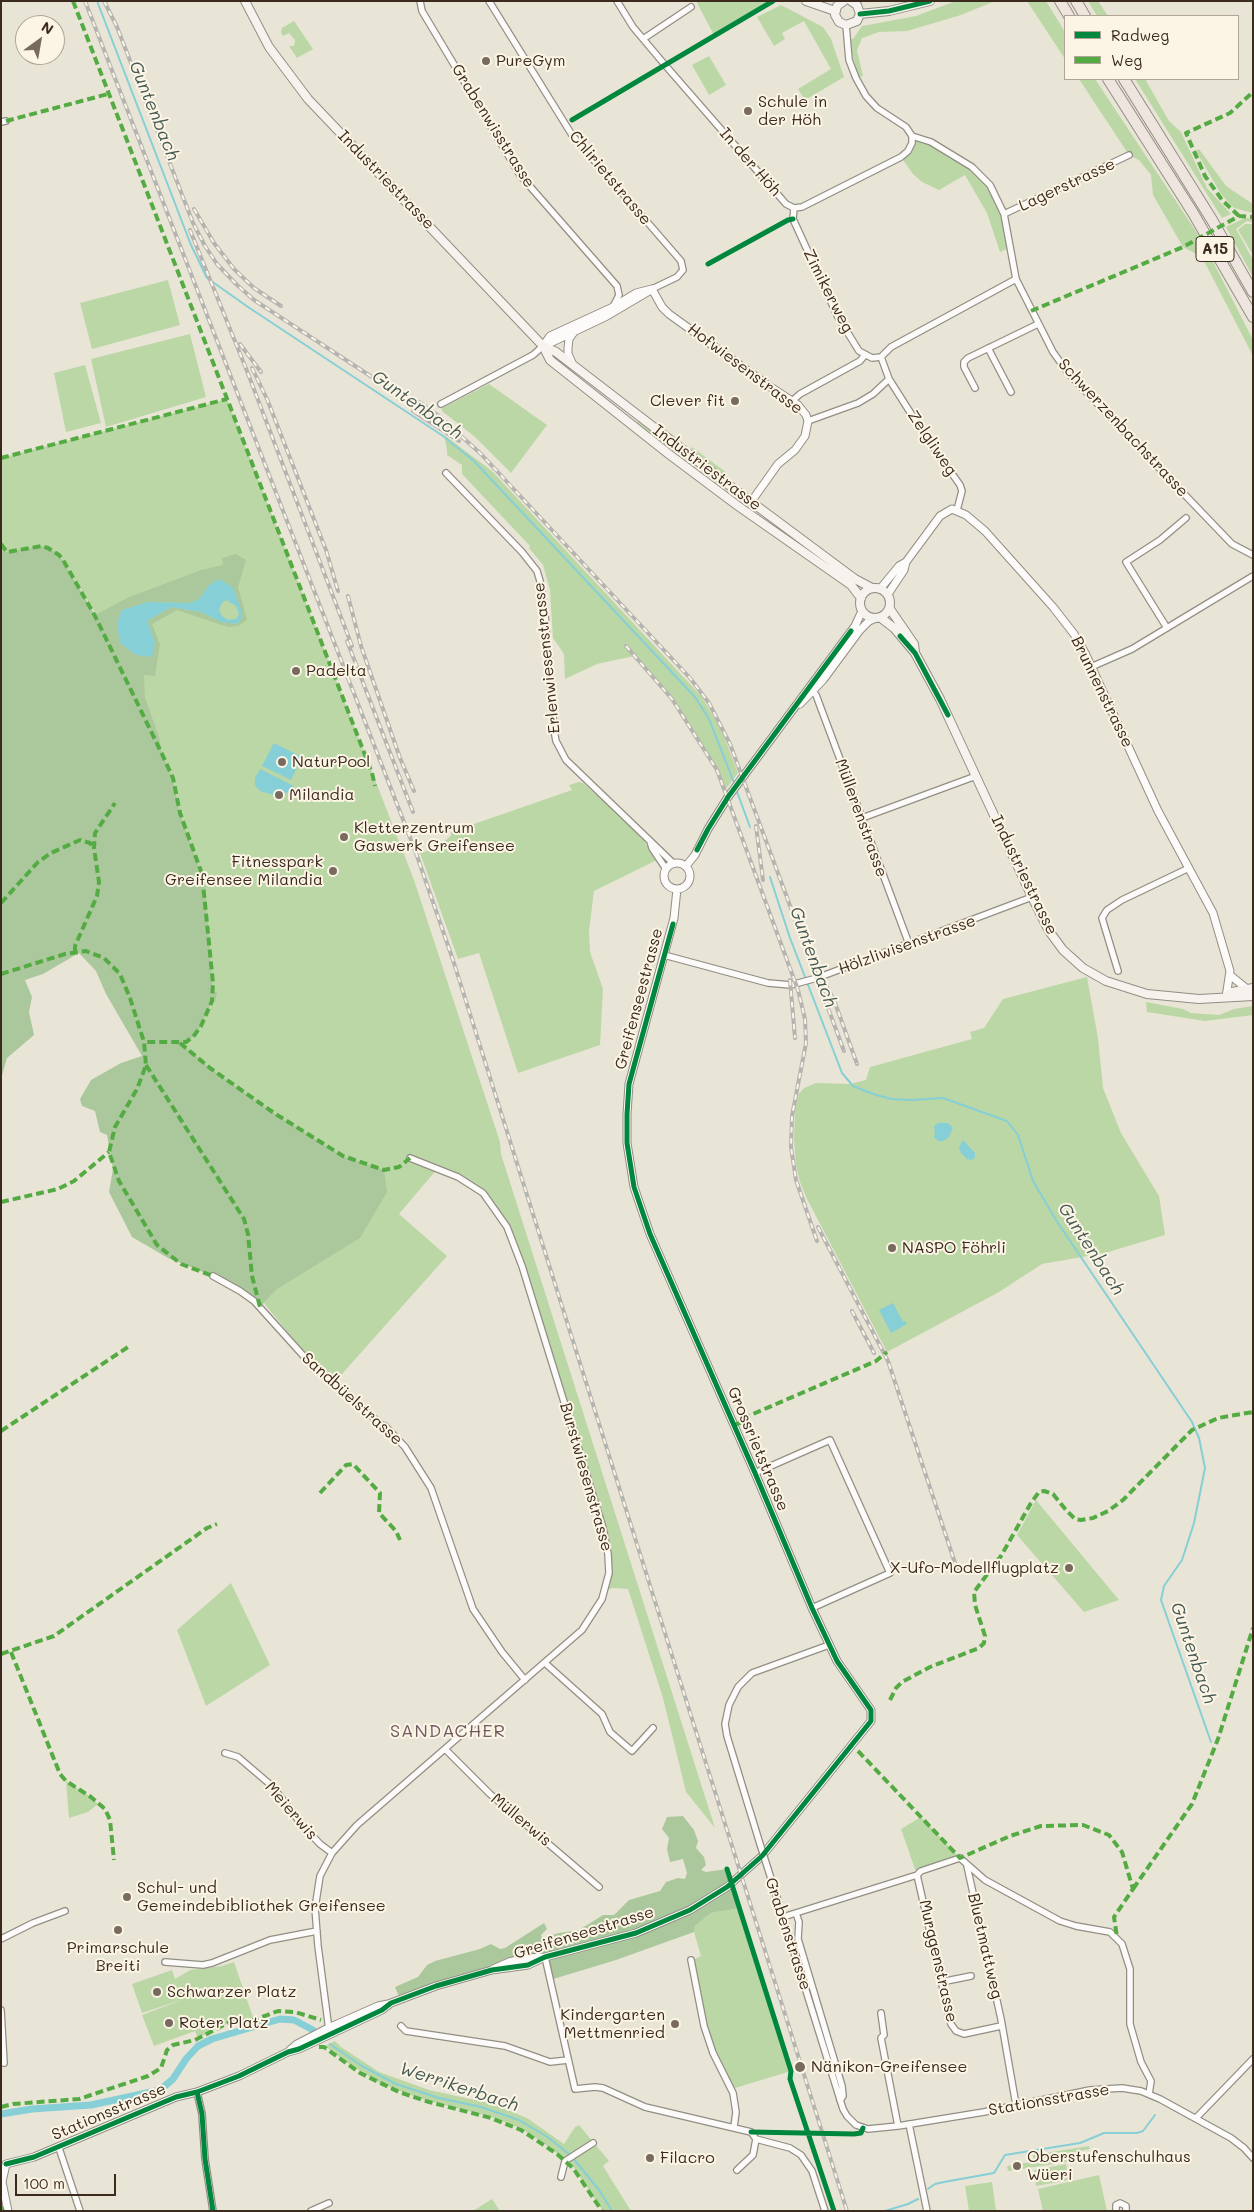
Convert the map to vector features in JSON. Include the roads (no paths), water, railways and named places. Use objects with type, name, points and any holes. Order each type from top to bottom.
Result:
[{"type":"highway","points":[[1060,1],[1068,15]]},
{"type":"highway","points":[[1076,1],[1084,15]]},
{"type":"highway","name":"A15","points":[[1109,80],[1193,213],[1253,317]]},
{"type":"highway","name":"A15","points":[[1125,80],[1212,220],[1253,292]]},
{"type":"main road","name":"Industriestrasse","points":[[245,1],[269,47],[308,99],[543,346],[550,360],[670,455],[738,506],[850,585],[861,598]]},
{"type":"main road","points":[[806,1],[835,11]]},
{"type":"main road","points":[[844,1],[837,6],[835,11],[839,22],[846,25],[857,22],[860,14],[857,5],[851,1]]},
{"type":"main road","points":[[860,14],[889,11],[930,1]]},
{"type":"main road","name":"Industriestrasse","points":[[543,346],[556,352],[751,502],[855,579],[888,594],[891,601],[890,609],[914,644],[915,653],[940,699],[1032,897],[1049,931],[1063,950],[1084,968],[1106,981],[1138,992],[1172,998],[1253,996]]},
{"type":"main road","points":[[862,611],[861,598],[865,592],[876,589]]},
{"type":"main road","points":[[877,618],[890,609]]},
{"type":"main road","name":"Industriestrasse","points":[[862,611],[894,628],[915,653]]},
{"type":"main road","name":"Industriestrasse","points":[[1226,997],[1232,992],[1250,988]]},
{"type":"street","name":"Grabenwisstrasse","points":[[420,1],[422,11],[520,174],[617,286],[619,295],[613,306]]},
{"type":"street","name":"Chlirietstrasse","points":[[488,1],[572,135],[681,261],[683,270],[677,277],[652,289],[639,298],[543,346]]},
{"type":"street","name":"In der Höh","points":[[617,1],[643,39],[786,204],[794,208],[802,207],[901,157],[908,151],[912,143],[912,136]]},
{"type":"street","points":[[643,39],[691,7]]},
{"type":"street","name":"Schwerzenbachstrasse","points":[[846,25],[849,60],[866,96],[877,108],[906,127],[912,136],[931,142],[972,167],[990,185],[1004,214],[1016,279],[1053,352],[1068,373],[1232,544],[1253,555]]},
{"type":"street","name":"Lagerstrasse","points":[[1004,214],[1129,155]]},
{"type":"street","name":"Zimikerweg","points":[[794,208],[792,220],[836,312],[859,352],[864,356]]},
{"type":"street","points":[[792,401],[800,394],[860,361],[864,356],[872,358],[881,357],[891,347],[1016,279]]},
{"type":"street","name":"Chlirietstrasse","points":[[543,346],[550,336],[636,293],[652,289]]},
{"type":"street","name":"Hofwiesenstrasse","points":[[652,289],[662,307],[669,314],[803,410],[808,421],[804,436],[799,445],[778,464],[751,502]]},
{"type":"street","points":[[975,388],[964,367],[964,362],[968,358],[1038,324]]},
{"type":"street","points":[[573,366],[568,348],[569,339],[574,331]]},
{"type":"street","points":[[441,404],[533,355],[543,346]]},
{"type":"street","points":[[988,348],[1011,392]]},
{"type":"street","name":"Zelgliweg","points":[[881,357],[890,378],[922,431],[960,486],[962,491],[958,510]]},
{"type":"street","points":[[808,421],[858,403],[873,394],[890,378]]},
{"type":"street","name":"Erlenwiesenstrasse","points":[[446,473],[515,545],[537,571],[545,615],[554,730],[561,750],[576,771],[631,821],[673,863]]},
{"type":"street","points":[[888,594],[904,570],[906,562],[940,516],[947,510],[958,510]]},
{"type":"street","name":"Brunnenstrasse","points":[[958,510],[985,531],[1053,607],[1074,634],[1162,819],[1213,913],[1223,941],[1231,976],[1226,997]]},
{"type":"street","points":[[1167,628],[1126,562],[1160,540],[1186,518]]},
{"type":"street","points":[[876,589],[899,566],[906,562]]},
{"type":"street","points":[[1091,667],[1132,649],[1253,576]]},
{"type":"street","points":[[686,866],[695,856],[712,821],[731,793],[855,626],[862,611]]},
{"type":"street","points":[[792,711],[812,692],[860,630],[869,621],[877,618]]},
{"type":"street","points":[[812,692],[815,678]]},
{"type":"street","name":"Müllerenstrasse","points":[[812,692],[816,695],[908,944]]},
{"type":"street","points":[[862,818],[976,776]]},
{"type":"street","name":"Erlenwiesenstrasse","points":[[650,841],[652,848],[666,869]]},
{"type":"street","points":[[673,863],[686,866],[690,879],[685,887],[677,889],[668,886],[664,873],[666,869],[673,863]]},
{"type":"street","points":[[1118,972],[1102,918],[1107,910],[1122,900],[1189,868]]},
{"type":"street","name":"Greifenseestrasse","points":[[630,1171],[626,1125],[630,1084],[676,910],[677,889]]},
{"type":"street","name":"Hölzliwisenstrasse","points":[[664,955],[768,983],[784,985],[802,983],[1032,897]]},
{"type":"street","points":[[1231,976],[1250,988]]},
{"type":"street","name":"Burstwiesenstrasse","points":[[328,2032],[315,1908],[323,1869],[332,1852],[356,1825],[582,1630],[602,1600],[606,1590],[609,1563],[603,1528],[522,1266],[507,1227],[483,1193],[451,1174],[410,1158]]},
{"type":"street","name":"Grossrietstrasse","points":[[630,1171],[650,1234],[812,1608],[843,1671],[871,1710],[872,1718],[865,1729]]},
{"type":"street","name":"Sandbüelstrasse","points":[[213,1276],[254,1301],[309,1362],[385,1426],[405,1447],[431,1488],[474,1609],[502,1652],[525,1680]]},
{"type":"street","points":[[755,1473],[830,1440],[890,1573],[812,1608]]},
{"type":"street","name":"Grabenstrasse","points":[[829,1645],[752,1673],[738,1687],[729,1704],[725,1724],[760,1844],[840,2100],[847,2116],[862,2128]]},
{"type":"street","points":[[545,1663],[602,1714],[610,1732],[632,1751],[653,1728]]},
{"type":"street","name":"Greifenseestrasse","points":[[328,2032],[378,2006],[441,1984],[492,1970],[528,1965],[545,1957],[636,1933],[666,1922],[690,1910],[727,1887],[762,1856],[832,1767],[865,1729]]},
{"type":"street","name":"Müllerwis","points":[[445,1749],[490,1794],[599,1887]]},
{"type":"street","name":"Meierwis","points":[[226,1753],[238,1757],[272,1786],[303,1826],[320,1844],[332,1852]]},
{"type":"street","points":[[783,1917],[917,1875],[920,1872],[960,1858],[985,1880],[1060,1921],[1110,1932],[1122,1944],[1130,1969],[1130,2024],[1141,2062],[1151,2081],[1149,2094]]},
{"type":"street","name":"Bluetmattweg","points":[[967,1866],[1001,2020],[1016,2105]]},
{"type":"street","name":"Murggenstrasse","points":[[917,1875],[951,2024],[956,2031],[964,2034],[1001,2026]]},
{"type":"street","points":[[1,1939],[33,1923],[65,1911]]},
{"type":"street","points":[[796,1913],[799,1922],[798,1939],[842,2086],[843,2096],[840,2100]]},
{"type":"street","points":[[165,1962],[203,1965],[270,1940],[317,1931]]},
{"type":"street","points":[[545,1957],[574,2089],[603,2088],[644,2107],[734,2127],[751,2132],[756,2139],[790,2148],[801,2155],[812,2172],[825,2211]]},
{"type":"street","points":[[691,1960],[704,2026],[713,2052],[733,2093],[736,2112],[734,2127]]},
{"type":"street","points":[[941,1982],[971,1976]]},
{"type":"street","points":[[1,2010],[4,2063]]},
{"type":"street","points":[[881,2013],[884,2035],[881,2038],[898,2126]]},
{"type":"street","points":[[401,2026],[406,2030],[505,2046],[550,2062],[568,2060]]},
{"type":"street","name":"Stationsstrasse","points":[[4,2162],[34,2157],[59,2148],[176,2097],[197,2092],[239,2076],[288,2052],[296,2044],[328,2032]]},
{"type":"street","points":[[1196,2118],[1253,2059]]},
{"type":"street","name":"Stationsstrasse","points":[[862,2128],[874,2129],[898,2126],[1100,2088],[1131,2088],[1149,2094],[1196,2118],[1238,2143],[1253,2158]]},
{"type":"street","points":[[197,2092],[202,2114],[205,2159],[213,2211]]},
{"type":"street","points":[[909,2124],[927,2211]]},
{"type":"street","points":[[737,2170],[751,2158],[756,2139]]},
{"type":"street","points":[[561,2177],[565,2161],[593,2143]]},
{"type":"street","points":[[59,2148],[80,2211]]},
{"type":"street","points":[[4,2162],[2,2182],[8,2211]]},
{"type":"street","points":[[1116,2211],[1116,2205],[1120,2203],[1126,2206],[1126,2211]]},
{"type":"street","points":[[311,2211],[329,2204]]},
{"type":"water","points":[[220,579],[233,588],[241,609],[242,618],[237,624],[221,622],[201,612],[171,607],[147,621],[155,642],[152,657],[136,655],[120,643],[117,623],[122,610],[148,602],[191,603],[200,598],[209,585]],"holes":[[[226,600],[236,606],[239,614],[236,619],[228,620],[222,616],[219,610],[222,603]]]},
{"type":"water","name":"NaturPool","points":[[274,743],[302,757],[291,780],[262,766]]},
{"type":"water","name":"NaturPool","points":[[260,769],[294,786],[284,794],[274,795],[260,791],[255,785],[255,778]]},
{"type":"water","points":[[938,1123],[948,1123],[953,1128],[948,1138],[941,1142],[934,1138],[934,1126]]},
{"type":"water","points":[[962,1141],[975,1153],[975,1157],[972,1160],[967,1159],[961,1153],[959,1148]]},
{"type":"water","points":[[893,1303],[903,1322],[905,1321],[907,1324],[891,1333],[879,1310]]},
{"type":"waterway","name":"Guntenbach","points":[[97,1],[191,245],[207,278],[443,436],[474,461],[695,697],[709,719],[735,785]]},
{"type":"waterway","name":"Guntenbach","points":[[736,789],[750,827]]},
{"type":"waterway","name":"Guntenbach","points":[[770,877],[790,938],[842,1073],[853,1086],[876,1095],[892,1099],[911,1100],[943,1098],[1007,1121],[1018,1135],[1033,1181],[1056,1220],[1192,1422],[1199,1438],[1205,1468],[1194,1523],[1182,1560],[1164,1586],[1161,1600],[1211,1742]]},
{"type":"waterway","name":"Werrikerbach","points":[[1,2114],[32,2109],[91,2105],[160,2090],[173,2079],[186,2059],[198,2046],[212,2039],[280,2019],[294,2020],[313,2030]]},
{"type":"waterway","name":"Werrikerbach","points":[[330,2044],[362,2066],[396,2084],[439,2098],[481,2107],[519,2120],[549,2138],[570,2155]]},
{"type":"waterway","points":[[928,2189],[935,2184],[994,2173],[1005,2155],[1080,2143],[1104,2133],[1137,2133],[1143,2131],[1155,2115]]},
{"type":"waterway","name":"Werrikerbach","points":[[573,2158],[599,2190],[612,2211]]},
{"type":"waterway","points":[[885,2211],[918,2199]]},
{"type":"railway","points":[[85,1],[416,853],[453,960],[847,2211]]},
{"type":"railway","points":[[104,1],[117,27],[193,223],[217,264],[254,300],[424,411]]},
{"type":"railway","points":[[194,209],[214,243],[234,269],[254,288],[281,306]]},
{"type":"railway","points":[[190,230],[247,371],[352,646]]},
{"type":"railway","points":[[240,344],[261,372]]},
{"type":"railway","points":[[252,368],[267,399],[326,550],[338,591]]},
{"type":"railway","points":[[419,402],[440,417],[481,454],[690,678],[709,703],[730,744],[844,1051]]},
{"type":"railway","points":[[413,411],[459,441]]},
{"type":"railway","points":[[348,596],[361,646],[400,758],[414,791]]},
{"type":"railway","points":[[347,641],[413,812]]},
{"type":"railway","points":[[626,646],[672,699],[717,770],[798,990],[805,1019],[806,1043],[792,1116],[791,1147],[796,1180],[817,1241]]},
{"type":"railway","points":[[756,826],[763,880]]},
{"type":"railway","points":[[790,980],[795,1038]]},
{"type":"railway","points":[[824,982],[834,1000],[857,1064]]},
{"type":"railway","points":[[818,1227],[888,1361],[957,1569]]},
{"type":"railway","points":[[852,1311],[874,1353]]},
{"type":"place","name":"PureGym","points":[[486,61]]},
{"type":"place","name":"Schule in der Höh","points":[[748,111]]},
{"type":"place","name":"Clever fit","points":[[735,401]]},
{"type":"place","name":"Padelta","points":[[296,671]]},
{"type":"place","name":"NaturPool","points":[[282,762]]},
{"type":"place","name":"Milandia","points":[[279,795]]},
{"type":"place","name":"Kletterzentrum Gaswerk Greifensee","points":[[344,837]]},
{"type":"place","name":"Fitnesspark Greifensee Milandia","points":[[333,871]]},
{"type":"place","name":"NASPO Föhrli","points":[[892,1248]]},
{"type":"place","name":"X-Ufo-Modellflugplatz","points":[[1069,1568]]},
{"type":"place","name":"Schul- und Gemeindebibliothek Greifensee","points":[[127,1897]]},
{"type":"place","name":"Primarschule Breiti","points":[[118,1930]]},
{"type":"place","name":"Schwarzer Platz","points":[[157,1992]]},
{"type":"place","name":"Roter Platz","points":[[169,2023]]},
{"type":"place","name":"Kindergarten Mettmenried","points":[[675,2024]]},
{"type":"place","name":"Nänikon-Greifensee","points":[[800,2067]]},
{"type":"place","name":"Filacro","points":[[650,2158]]},
{"type":"place","name":"Oberstufenschulhaus Wüeri","points":[[1017,2166]]},
{"type":"district","name":"SANDACHER","points":[[448,1731]]}]
